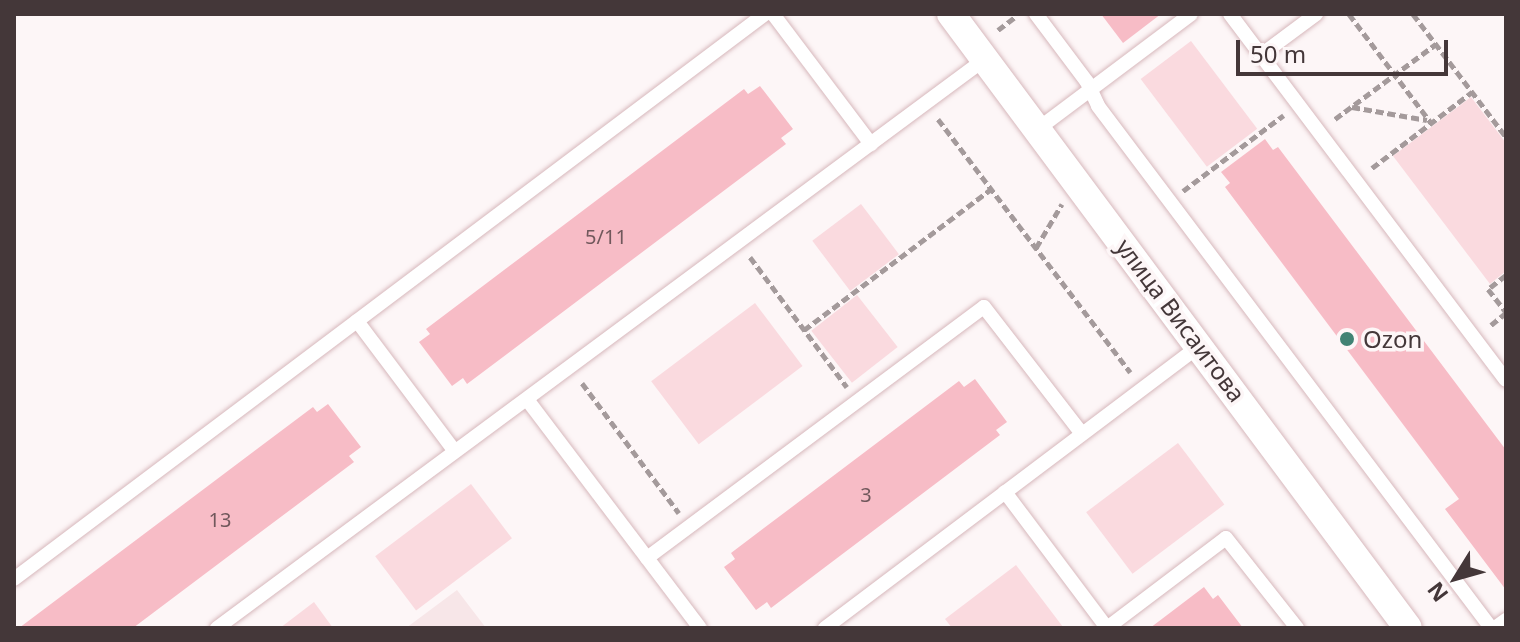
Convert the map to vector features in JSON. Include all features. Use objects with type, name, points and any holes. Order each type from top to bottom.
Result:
[{"type":"street","name":"улица Висаитова","points":[[951,14],[986,48],[1038,129],[1408,628]]},
{"type":"lane","points":[[14,579],[765,14]]},
{"type":"lane","points":[[773,14],[871,144]]},
{"type":"lane","points":[[1036,14],[1091,89],[1098,106],[1493,628],[1506,620]]},
{"type":"lane","points":[[1038,129],[1191,14]]},
{"type":"lane","points":[[1230,14],[1506,380]]},
{"type":"lane","points":[[1261,55],[1316,14]]},
{"type":"lane","points":[[217,628],[454,450],[529,402],[926,103],[986,48]]},
{"type":"lane","points":[[647,558],[984,307],[1082,434]]},
{"type":"lane","points":[[357,321],[454,450]]},
{"type":"lane","points":[[825,628],[1200,345]]},
{"type":"lane","points":[[529,402],[700,628]]},
{"type":"lane","points":[[1005,492],[1106,627],[1226,538],[1297,628]]},
{"type":"path","points":[[1349,14],[1430,121]]},
{"type":"path","points":[[1413,14],[1506,137]]},
{"type":"path","points":[[986,48],[1019,15]]},
{"type":"path","points":[[1319,132],[1436,44]]},
{"type":"path","points":[[1355,180],[1472,92]]},
{"type":"path","points":[[926,103],[1142,389]]},
{"type":"path","points":[[1170,201],[1298,105]]},
{"type":"path","points":[[1352,107],[1430,121]]},
{"type":"path","points":[[804,330],[991,189]]},
{"type":"path","points":[[739,243],[857,400]]},
{"type":"path","points":[[1506,275],[1488,289],[1506,312]]},
{"type":"path","points":[[571,370],[689,526]]},
{"type":"shaded area","points":[[1191,41],[1257,129],[1207,167],[1141,79]]},
{"type":"shaded area","points":[[1471,97],[1506,143],[1506,271],[1490,284],[1393,156]]},
{"type":"shaded area","points":[[861,204],[899,254],[850,291],[812,241]]},
{"type":"shaded area","points":[[857,295],[898,347],[852,383],[811,331]]},
{"type":"shaded area","points":[[755,303],[803,366],[699,444],[651,381]]},
{"type":"shaded area","points":[[1178,443],[1224,504],[1132,574],[1086,512]]},
{"type":"shaded area","points":[[471,484],[512,538],[416,611],[375,556]]},
{"type":"shaded area","points":[[1016,565],[1063,627],[952,628],[945,619]]},
{"type":"shaded area","points":[[457,590],[486,628],[406,628]]},
{"type":"shaded area","points":[[314,602],[333,628],[280,628]]},
{"type":"building","points":[[1101,14],[1161,14],[1123,43]]},
{"type":"building","points":[[760,86],[793,129],[781,138],[786,144],[467,384],[463,378],[452,386],[419,342],[430,334],[426,329],[744,89],[748,94]]},
{"type":"building","points":[[1265,139],[1273,150],[1278,147],[1506,450],[1506,590],[1445,509],[1459,499],[1225,187],[1230,183],[1221,172]]},
{"type":"building","points":[[975,379],[1007,422],[996,430],[1000,435],[771,608],[767,602],[756,610],[724,567],[735,559],[731,553],[959,381],[964,387]]},
{"type":"building","points":[[328,404],[361,447],[349,456],[354,462],[133,628],[19,628],[313,407],[317,412]]},
{"type":"building","points":[[1204,587],[1213,599],[1218,595],[1243,628],[1150,628]]},
{"type":"place","name":"Ozon","points":[[1347,339]]}]
